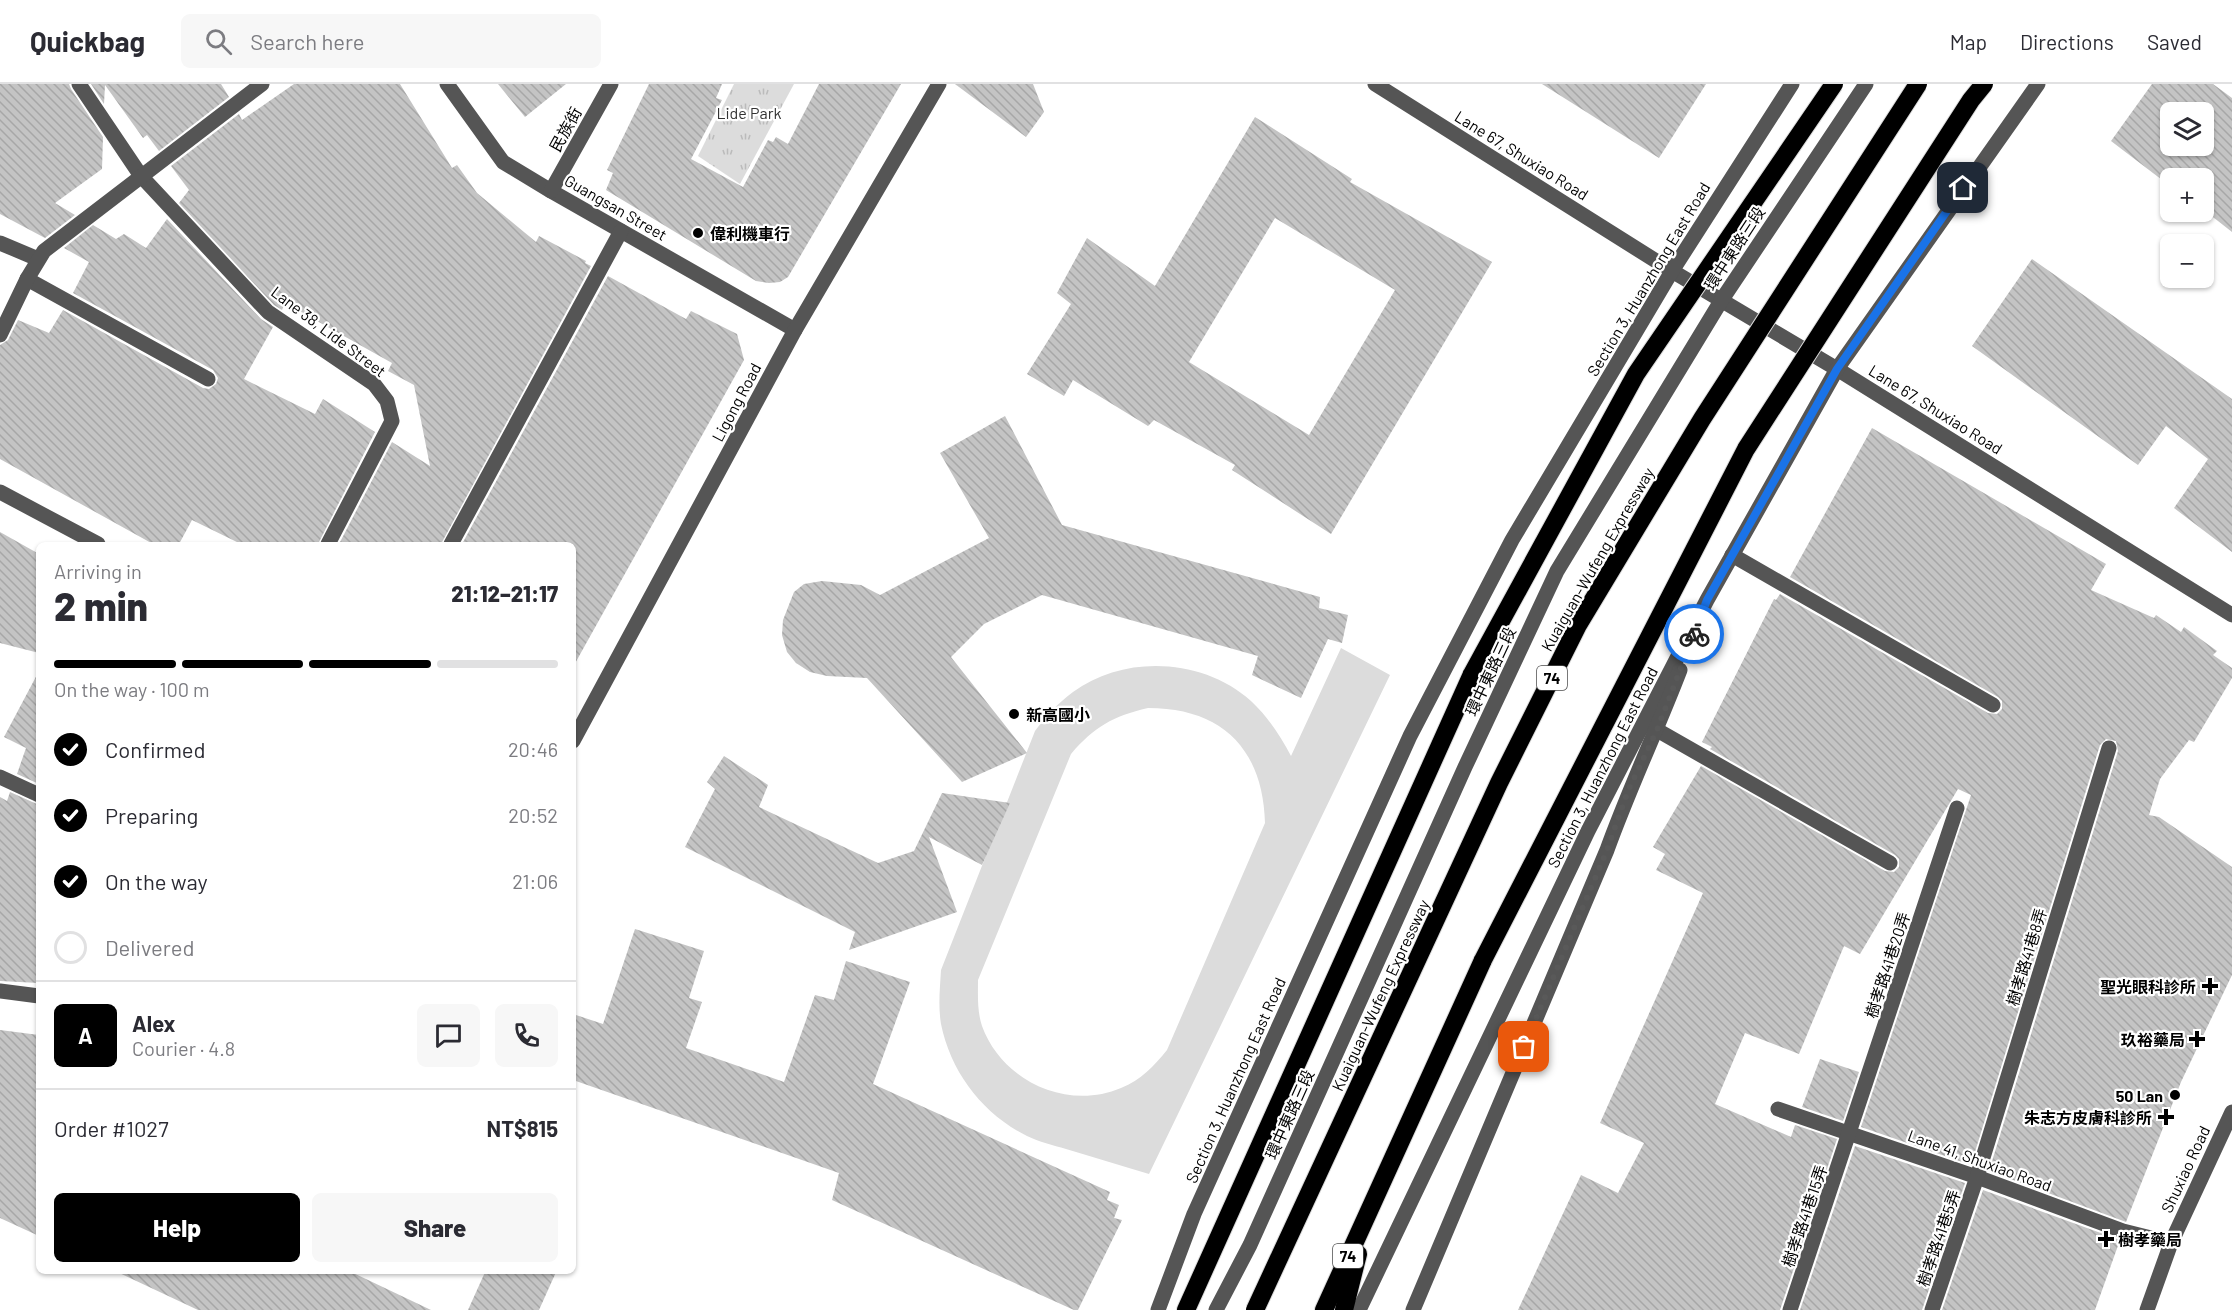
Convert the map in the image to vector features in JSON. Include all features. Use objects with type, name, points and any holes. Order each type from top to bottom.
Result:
[{"type":"highway","points":[[1186,1310],[1472,674],[1636,374],[1834,84]]},
{"type":"highway","name":"Kuaiguan-Wufeng Expressway","points":[[1255,1310],[1494,794],[1578,625],[1702,419],[1918,84]]},
{"type":"highway","name":"74","points":[[1324,1310],[1483,960],[1746,449],[1984,84]]},
{"type":"highway","name":"74","points":[[1344,1310],[1372,1203]]},
{"type":"street","name":"Lane 38, Lide Street","points":[[79,84],[141,176],[268,312],[374,384],[387,400],[392,421],[329,542]]},
{"type":"street","points":[[0,335],[27,279],[44,251],[262,84]]},
{"type":"street","name":"Guangsan Street","points":[[447,84],[503,162],[795,330]]},
{"type":"street","name":"民族街","points":[[551,191],[611,84]]},
{"type":"street","name":"Ligong Road","points":[[576,735],[795,330],[939,84]]},
{"type":"street","name":"Lane 67, Shuxiao Road","points":[[1375,84],[1672,271],[1837,369],[2232,615]]},
{"type":"street","name":"Section 3, Huanzhong East Road","points":[[1158,1310],[1194,1214],[1410,735],[1512,540],[1672,271],[1792,84]]},
{"type":"street","name":"環中東路三段","points":[[1216,1310],[1250,1245],[1460,778],[1557,571],[1721,301],[1866,84]]},
{"type":"street","name":"Section 3, Huanzhong East Road","points":[[1359,1310],[1588,831],[1707,600],[1837,369],[2038,84]]},
{"type":"street","points":[[452,542],[621,231]]},
{"type":"street","points":[[0,243],[38,259]]},
{"type":"street","points":[[27,279],[208,379]]},
{"type":"street","points":[[0,492],[94,542]]},
{"type":"street","points":[[1732,555],[1993,705]]},
{"type":"street","points":[[1413,1310],[1607,850],[1628,791],[1657,730],[1707,600]]},
{"type":"street","points":[[1657,730],[1890,863]]},
{"type":"street","name":"樹孝路41巷8弄","points":[[1977,1177],[2109,748]]},
{"type":"street","points":[[0,777],[36,794]]},
{"type":"street","name":"樹孝路41巷20弄","points":[[1851,1133],[1958,808]]},
{"type":"street","points":[[0,991],[36,996]]},
{"type":"street","name":"Lane 41, Shuxiao Road","points":[[1778,1109],[1977,1177],[2123,1231],[2171,1243]]},
{"type":"street","name":"Shuxiao Road","points":[[2147,1310],[2171,1243],[2232,1112]]},
{"type":"street","name":"樹孝路41巷15弄","points":[[1790,1310],[1851,1133]]},
{"type":"street","name":"樹孝路41巷5弄","points":[[1932,1310],[1977,1177]]},
{"type":"green space","name":"Lide Park","points":[[734,84],[794,84],[740,184],[698,156]]},
{"type":"green space","points":[[1341,648],[1390,675],[1149,1174],[1036,1140],[996,1116],[971,1090],[952,1059],[941,1024],[941,970],[1035,731],[1043,720],[1073,692],[1093,680],[1116,671],[1164,666],[1187,669],[1211,676],[1232,687],[1251,701],[1263,713],[1291,756]],"holes":[[[1148,708],[1174,710],[1197,716],[1217,725],[1234,738],[1247,754],[1256,774],[1265,823],[1167,1050],[1147,1072],[1121,1088],[1100,1094],[1079,1096],[1059,1093],[1021,1076],[1005,1062],[992,1045],[980,1020],[978,980],[1071,754],[1096,730],[1114,719]]]},
{"type":"building","points":[[0,84],[69,84],[103,137],[102,169],[55,203],[75,215],[45,238],[0,214]]},
{"type":"building","points":[[91,84],[221,84],[229,97],[159,151],[147,135],[143,138],[105,85],[104,104]]},
{"type":"building","points":[[294,84],[400,84],[452,168],[457,165],[477,193],[536,242],[539,236],[586,261],[585,263],[591,266],[442,542],[340,542],[392,442],[430,466],[414,385],[388,371],[392,363],[285,303],[282,310],[274,305],[179,203],[189,190],[171,166],[239,114],[242,120]]},
{"type":"building","points":[[498,84],[566,84],[525,117]]},
{"type":"building","points":[[649,84],[722,84],[716,98],[722,100],[691,159],[743,187],[768,140],[773,142],[776,137],[788,144],[819,84],[901,84],[788,277],[780,282],[769,283],[756,281],[606,190],[613,173],[607,170]]},
{"type":"building","points":[[955,84],[1033,84],[1044,112],[1026,137]]},
{"type":"building","points":[[1542,84],[1706,84],[1659,158]]},
{"type":"building","points":[[2152,84],[2213,84],[2232,98],[2232,232],[2214,218],[2214,168],[2160,168],[2160,178],[2111,141]]},
{"type":"building","points":[[1255,117],[1352,179],[1350,182],[1492,262],[1331,534],[1232,470],[1235,465],[1154,420],[1148,426],[1073,380],[1064,396],[1027,374],[1071,304],[1057,293],[1087,238],[1155,286]],"holes":[[[1275,218],[1395,290],[1309,435],[1189,362]]]},
{"type":"building","points":[[167,219],[261,319],[273,327],[244,379],[315,414],[323,399],[375,432],[319,542],[237,542],[192,520],[180,542],[149,542],[0,459],[0,345],[8,340],[18,320],[49,333],[63,310],[203,388],[209,389],[216,384],[218,378],[213,370],[73,293],[89,262],[64,248],[93,225],[116,239],[124,234],[146,248]]},
{"type":"building","points":[[2032,259],[2232,399],[2232,552],[2174,508],[2208,459],[2166,426],[2138,465],[1972,346]]},
{"type":"building","points":[[608,276],[686,319],[691,311],[737,334],[744,360],[576,662],[576,542],[463,542]]},
{"type":"building","points":[[1005,416],[1062,525],[1320,597],[1319,608],[1348,615],[1342,643],[1328,639],[1301,698],[1252,675],[1258,656],[1042,595],[984,624],[951,657],[1027,753],[962,782],[867,678],[827,676],[810,672],[796,663],[787,652],[782,635],[783,620],[794,592],[804,584],[822,581],[861,585],[880,595],[989,538],[940,453]]},
{"type":"building","points":[[1872,428],[2106,564],[2091,590],[2154,618],[2156,615],[2181,632],[2184,627],[2217,651],[2213,655],[2232,668],[2232,678],[2194,742],[2189,740],[2160,779],[2149,815],[2159,817],[2232,867],[2232,975],[2181,1082],[2126,1222],[1989,1171],[2118,751],[2116,741],[2106,739],[2100,745],[1971,1165],[1861,1127],[1971,795],[1958,789],[1860,954],[1844,946],[1799,1054],[1745,1033],[1715,1104],[1791,1137],[1795,1125],[1837,1139],[1780,1310],[1518,1310],[1581,1175],[1618,1193],[1644,1143],[1600,1123],[1703,893],[1656,870],[1665,854],[1653,847],[1701,766],[1885,871],[1894,872],[1899,867],[1899,859],[1895,855],[1710,749],[1712,747],[1702,742],[1774,599],[1776,600],[1780,594],[1988,713],[1997,714],[2002,709],[2002,701],[1998,697],[1790,577]]},
{"type":"building","points":[[0,532],[36,552],[36,652],[0,643]]},
{"type":"building","points":[[36,677],[36,783],[17,774],[26,748],[4,737]]},
{"type":"building","points":[[724,756],[768,785],[759,807],[878,863],[914,851],[942,793],[1010,803],[982,865],[929,837],[957,912],[849,950],[855,932],[685,847],[715,789],[707,782]]},
{"type":"building","points":[[10,792],[36,804],[36,983],[0,981],[0,797],[7,801]]},
{"type":"building","points":[[635,929],[704,951],[689,998],[702,1002],[686,1048],[784,1082],[815,995],[834,1000],[846,961],[910,982],[873,1084],[1110,1192],[1107,1200],[1119,1205],[1114,1218],[1122,1220],[1078,1310],[1074,1310],[832,1200],[839,1173],[576,1081],[576,1015],[603,1024]]},
{"type":"building","points":[[0,1030],[36,1035],[36,1235],[0,1218]]},
{"type":"building","points":[[1820,1059],[1859,1072],[1843,1121],[1802,1107]]},
{"type":"building","points":[[1855,1146],[1965,1183],[1922,1310],[1800,1310]]},
{"type":"building","points":[[1983,1190],[2120,1240],[2095,1310],[1942,1310]]},
{"type":"building","points":[[122,1274],[355,1274],[431,1310],[198,1310]]},
{"type":"building","points":[[484,1274],[555,1274],[539,1310],[468,1310]]},
{"type":"way so far","points":[[1524,1047],[1607,850],[1628,791],[1657,730],[1694,634]]},
{"type":"place","name":"偉利機車行","points":[[698,233]]},
{"type":"place","name":"新高國小","points":[[1014,714]]},
{"type":"place","name":"聖光眼科診所","points":[[2210,986]]},
{"type":"place","name":"玖裕藥局","points":[[2197,1039]]},
{"type":"place","name":"50 Lan","points":[[2175,1095]]},
{"type":"place","name":"朱志方皮膚科診所","points":[[2166,1117]]},
{"type":"place","name":"樹孝藥局","points":[[2106,1239]]},
{"type":"route","points":[[1694,634],[1707,600],[1837,369],[1963,188]]}]
